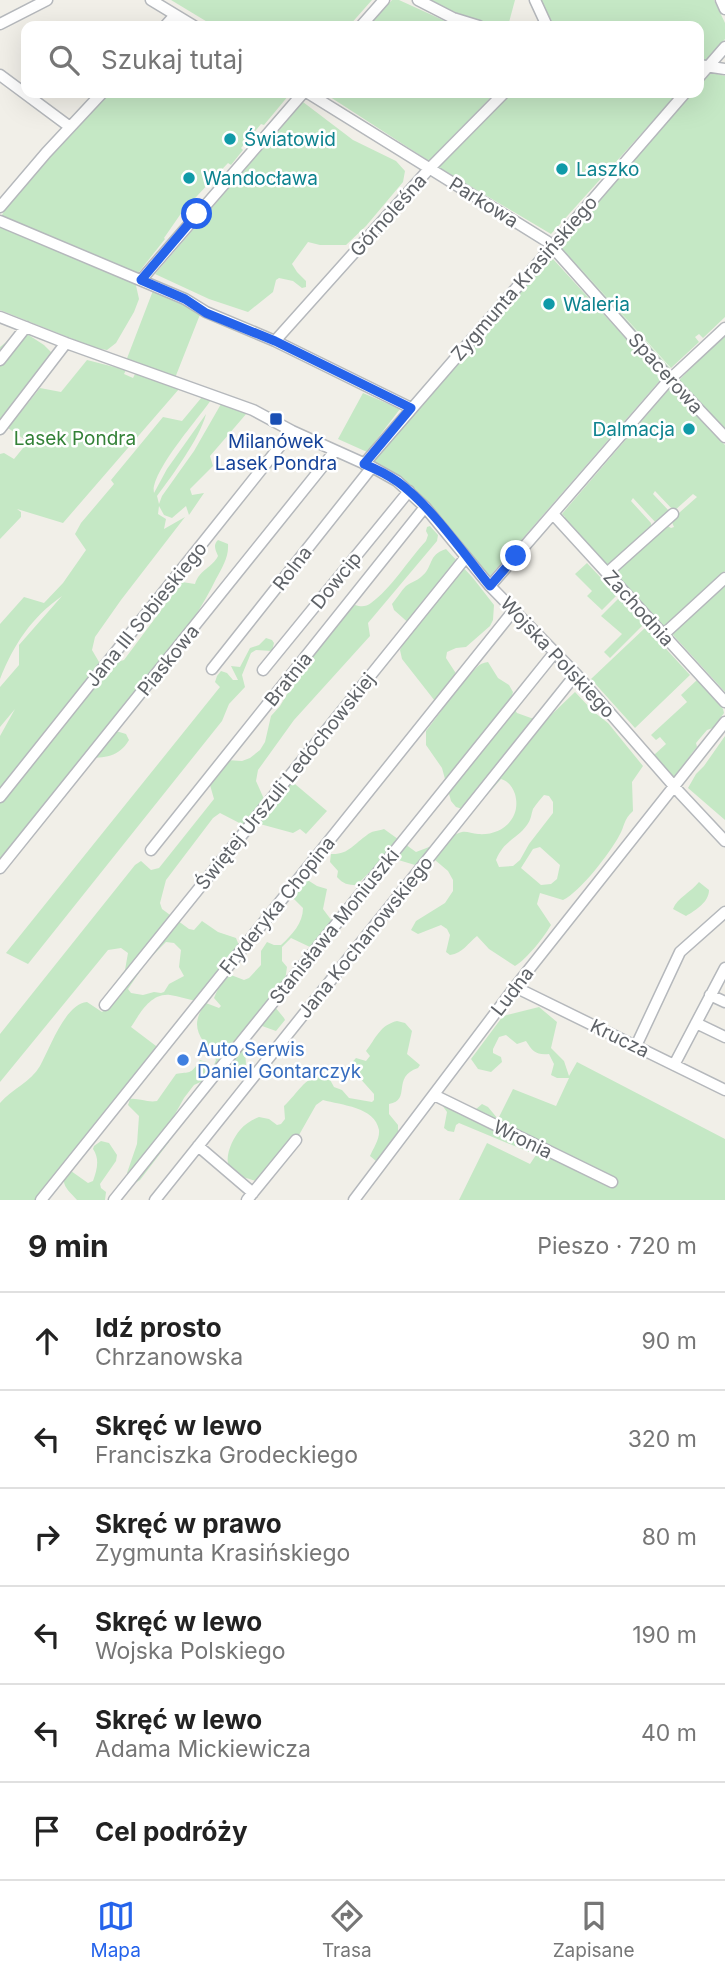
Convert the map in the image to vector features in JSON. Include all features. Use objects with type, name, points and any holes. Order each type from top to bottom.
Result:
[{"type":"street","points":[[0,24],[47,0]]},
{"type":"street","points":[[151,0],[185,21]]},
{"type":"street","points":[[365,21],[384,0]]},
{"type":"street","points":[[418,0],[463,21]]},
{"type":"street","points":[[535,0],[545,21]]},
{"type":"street","points":[[721,0],[725,9]]},
{"type":"street","points":[[169,21],[175,15]]},
{"type":"street","points":[[704,66],[725,47]]},
{"type":"street","points":[[704,66],[725,69]]},
{"type":"street","points":[[0,75],[21,91]]},
{"type":"street","points":[[31,98],[70,127]]},
{"type":"street","points":[[0,207],[97,98]]},
{"type":"street","points":[[141,280],[301,98]]},
{"type":"street","name":"Parkowa","points":[[313,98],[544,239],[551,247]]},
{"type":"street","name":"Górnoleśna","points":[[275,341],[429,169],[498,98]]},
{"type":"street","name":"Zygmunta Krasińskiego","points":[[368,466],[411,408],[681,98]]},
{"type":"street","points":[[0,221],[185,299],[206,313],[275,341],[411,408]]},
{"type":"street","name":"Spacerowa","points":[[551,247],[725,437]]},
{"type":"street","name":"Wojska Polskiego","points":[[0,317],[242,406],[397,481],[425,507],[490,586],[576,674],[725,841]]},
{"type":"street","points":[[0,360],[26,327]]},
{"type":"street","points":[[490,586],[670,379],[725,328]]},
{"type":"street","points":[[0,429],[66,343]]},
{"type":"street","name":"Jana III Sobieskiego","points":[[0,797],[292,431]]},
{"type":"street","name":"Piaskowa","points":[[0,868],[335,451]]},
{"type":"street","name":"Rolna","points":[[212,669],[368,466]]},
{"type":"street","name":"Dowcip","points":[[263,670],[409,491]]},
{"type":"street","name":"Bratnia","points":[[151,850],[425,507]]},
{"type":"street","name":"Zachodnia","points":[[553,514],[725,702]]},
{"type":"street","points":[[607,573],[673,514]]},
{"type":"street","name":"Świętej Urszuli Ledóchowskiej","points":[[105,1005],[466,557]]},
{"type":"street","points":[[664,634],[725,578]]},
{"type":"street","name":"Fryderyka Chopina","points":[[41,1200],[514,610]]},
{"type":"street","name":"Stanisława Moniuszki","points":[[114,1200],[555,652]]},
{"type":"street","name":"Jana Kochanowskiego","points":[[155,1200],[576,674]]},
{"type":"street","name":"Ludna","points":[[354,1200],[515,987],[725,722]]},
{"type":"street","points":[[636,1046],[680,952],[725,912]]},
{"type":"street","points":[[674,1065],[725,968]]},
{"type":"street","name":"Krucza","points":[[515,987],[725,1090]]},
{"type":"street","points":[[710,995],[725,1002]]},
{"type":"street","points":[[696,1023],[725,1037]]},
{"type":"street","name":"Wronia","points":[[434,1095],[612,1182]]},
{"type":"street","points":[[198,1146],[250,1196],[296,1140]]},
{"type":"green space","points":[[171,0],[372,0],[353,21],[206,21]]},
{"type":"green space","points":[[392,0],[399,0],[445,21],[373,21]]},
{"type":"green space","points":[[429,0],[515,0],[509,21],[484,21]]},
{"type":"green space","points":[[541,0],[714,0],[725,23],[725,39],[706,61],[704,21],[551,21]]},
{"type":"green space","points":[[709,72],[725,76],[725,317],[703,338],[699,334],[695,337],[699,342],[671,368],[573,260],[670,368],[667,371],[558,245],[687,98],[704,98],[704,78]]},
{"type":"green space","points":[[103,98],[286,98],[241,148],[243,150],[231,165],[228,163],[182,212],[139,272],[135,281],[139,299],[134,312],[116,343],[107,350],[95,348],[0,310],[0,219],[9,201],[46,158]]},
{"type":"green space","points":[[332,98],[490,98],[429,161]]},
{"type":"green space","points":[[507,98],[673,98],[551,234],[438,167]]},
{"type":"green space","points":[[303,102],[353,140],[396,161],[405,171],[403,182],[366,226],[346,245],[308,242],[292,264],[306,281],[306,287],[302,288],[293,281],[279,278],[273,292],[248,312],[209,299],[155,274]]},
{"type":"green space","points":[[550,258],[662,378],[490,576],[485,574],[449,530],[372,464],[372,459]]},
{"type":"green space","points":[[154,288],[201,312],[175,378],[126,361]]},
{"type":"green space","points":[[27,334],[51,352],[50,360],[0,427],[0,347],[15,335]]},
{"type":"green space","points":[[725,335],[725,431],[678,381]]},
{"type":"green space","name":"Lasek Pondra","points":[[87,360],[126,370],[124,374],[133,378],[135,374],[179,389],[63,523],[17,509],[21,512],[21,517],[0,539],[0,454],[4,453],[14,459],[28,442],[8,428],[40,388],[61,392]]},
{"type":"green space","points":[[671,387],[725,445],[725,571],[663,627],[613,574],[666,525],[674,527],[671,520],[697,497],[693,494],[674,511],[655,491],[653,494],[670,512],[656,523],[633,498],[631,501],[651,523],[651,528],[607,567],[562,521],[565,517],[562,514]]},
{"type":"green space","points":[[363,393],[400,409],[367,452],[338,439]]},
{"type":"green space","points":[[202,397],[211,400],[159,473],[154,493],[167,469],[206,414],[192,445],[157,496],[159,504],[221,404],[247,413],[210,456],[213,466],[190,489],[192,495],[204,493],[189,515],[186,506],[172,518],[164,515],[159,506],[158,514],[166,519],[164,529],[185,517],[95,637],[92,650],[99,662],[110,664],[124,660],[182,582],[195,584],[215,560],[218,556],[215,545],[218,540],[228,544],[225,562],[194,618],[153,672],[109,723],[116,731],[126,734],[129,740],[125,746],[108,756],[81,758],[76,769],[0,864],[0,736],[15,709],[0,727],[0,687],[19,665],[19,645],[62,596],[32,623],[11,654],[0,679],[0,624],[24,597],[44,603],[63,583],[86,550],[75,534],[114,484],[111,480],[163,417],[182,421]]},
{"type":"green space","points":[[430,526],[438,535],[437,541],[368,623],[370,636],[294,720],[258,770],[256,781],[268,804],[289,779],[327,811],[306,834],[300,829],[293,833],[260,824],[253,830],[220,813],[213,818],[166,880],[160,903],[162,909],[189,929],[194,930],[202,921],[218,932],[236,938],[240,948],[198,1001],[163,995],[146,1005],[131,1027],[160,1049],[37,1200],[0,1200],[0,1103],[36,1072],[59,1028],[72,1010],[87,1002],[102,1012],[105,1009],[109,991],[125,970],[128,953],[121,948],[108,950],[0,1082],[0,1034],[135,865],[141,861],[151,870],[159,868],[214,799],[208,778],[226,760],[242,761],[260,750],[265,742],[271,716],[346,612],[355,605],[369,604],[385,590],[426,541],[427,527]],"holes":[[[166,942],[174,943],[181,950],[179,967],[184,976],[169,984],[161,993],[131,993],[128,989],[147,961]]]},
{"type":"green space","points":[[446,549],[494,605],[490,626],[466,647],[447,652],[446,658],[457,675],[468,677],[479,665],[488,662],[498,678],[509,685],[513,692],[510,702],[517,713],[531,718],[549,717],[575,692],[608,723],[643,766],[632,782],[633,811],[615,843],[594,871],[578,889],[563,900],[540,893],[537,904],[551,925],[535,947],[515,966],[489,949],[477,936],[462,950],[450,955],[446,952],[450,935],[441,925],[418,934],[411,930],[416,921],[445,903],[453,891],[453,880],[448,871],[435,860],[415,865],[385,856],[357,885],[346,884],[339,879],[338,871],[330,862],[331,854],[346,851],[375,831],[384,829],[416,852],[462,832],[486,834],[502,829],[515,811],[514,791],[501,779],[472,812],[456,807],[451,801],[442,768],[426,745],[426,731],[442,710],[402,659],[400,650],[412,626],[394,610],[392,604],[406,586],[425,573],[433,558]],"holes":[[[544,795],[549,796],[553,802],[553,813],[520,860],[513,866],[499,867],[496,860],[499,853],[527,825],[533,809]],[[540,847],[560,865],[557,879],[551,884],[541,885],[521,868],[533,849]]]},
{"type":"green space","points":[[587,563],[617,595],[602,610],[587,596],[592,591],[575,574]]},
{"type":"green space","points":[[725,584],[725,692],[673,635],[674,630]]},
{"type":"green space","points":[[619,598],[644,624],[610,658],[604,652],[622,634],[601,616]]},
{"type":"green space","points":[[646,627],[690,675],[635,728],[591,679]]},
{"type":"green space","points":[[266,638],[274,643],[272,651],[256,650],[251,653],[242,675],[245,687],[229,704],[222,721],[28,964],[6,953],[220,687],[215,682],[221,671],[233,680],[238,680],[231,666],[240,667],[250,648],[259,645]]},
{"type":"green space","points":[[697,680],[724,713],[713,728],[707,730],[696,743],[697,747],[676,776],[670,776],[654,755],[666,744],[660,737],[656,740],[651,735],[687,702],[681,695]]},
{"type":"green space","points":[[725,736],[725,820],[688,788]]},
{"type":"green space","points":[[306,879],[327,889],[323,909],[332,921],[316,944],[310,947],[291,938],[282,947],[282,961],[287,967],[285,981],[275,1007],[285,1020],[276,1031],[257,1027],[245,1049],[246,1065],[241,1070],[225,1071],[194,1085],[169,1125],[169,1142],[140,1180],[135,1183],[127,1181],[137,1144],[139,1116],[128,1105],[130,1099],[157,1101],[176,1074],[192,1071],[200,1060],[210,1067],[214,1065],[216,1060],[197,1026],[200,1012],[206,1003],[219,1008],[221,1006],[214,998],[231,975],[244,980],[249,978],[261,965],[261,951],[267,942],[281,945],[293,933],[301,919],[303,908],[293,898],[297,887]]},
{"type":"green space","points":[[699,882],[709,890],[701,905],[686,916],[673,909],[678,902]]},
{"type":"green space","points":[[539,1007],[557,1022],[551,1048],[564,1061],[569,1076],[577,1062],[725,1139],[725,1200],[459,1200],[487,1143],[530,1164],[536,1155],[459,1123],[454,1132],[448,1131],[444,1128],[447,1112],[442,1105],[445,1094],[457,1103],[475,1110],[482,1104],[498,1119],[513,1089],[556,1106],[569,1078],[551,1075],[554,1064],[549,1054],[538,1053],[526,1041],[517,1044],[506,1035],[499,1037],[493,1049],[493,1053],[501,1057],[502,1062],[491,1072],[478,1069],[471,1059],[503,1016]]},
{"type":"green space","points":[[397,1021],[405,1023],[412,1031],[407,1054],[420,1065],[405,1077],[399,1098],[389,1104],[389,1114],[398,1125],[398,1133],[376,1161],[370,1156],[379,1130],[371,1116],[356,1108],[323,1100],[316,1105],[299,1135],[256,1181],[232,1171],[228,1164],[228,1154],[240,1130],[259,1117],[269,1119],[277,1125],[281,1124],[285,1119],[284,1106],[305,1083],[316,1076],[323,1073],[328,1076],[334,1087],[342,1090],[349,1098],[372,1102],[374,1094],[349,1066],[356,1058],[366,1061],[370,1056],[366,1051],[379,1033]]},
{"type":"green space","points":[[101,1141],[109,1143],[117,1155],[116,1161],[100,1184],[106,1192],[105,1200],[77,1200],[65,1186],[64,1178],[71,1171],[88,1183],[93,1181],[97,1161],[93,1149]]},
{"type":"place","name":"Światowid","points":[[230,139]]},
{"type":"place","name":"Laszko","points":[[562,169]]},
{"type":"place","name":"Wandocława","points":[[189,178]]},
{"type":"place","name":"Waleria","points":[[549,304]]},
{"type":"place","name":"Milanówek Lasek Pondra","points":[[276,419]]},
{"type":"place","name":"Dalmacja","points":[[689,429]]},
{"type":"place","name":"Auto Serwis Daniel Gontarczyk","points":[[183,1060]]},
{"type":"route","points":[[197,214],[141,280],[185,299],[206,313],[275,341],[411,408],[364,464],[397,481],[409,491],[490,586],[516,556]]}]
